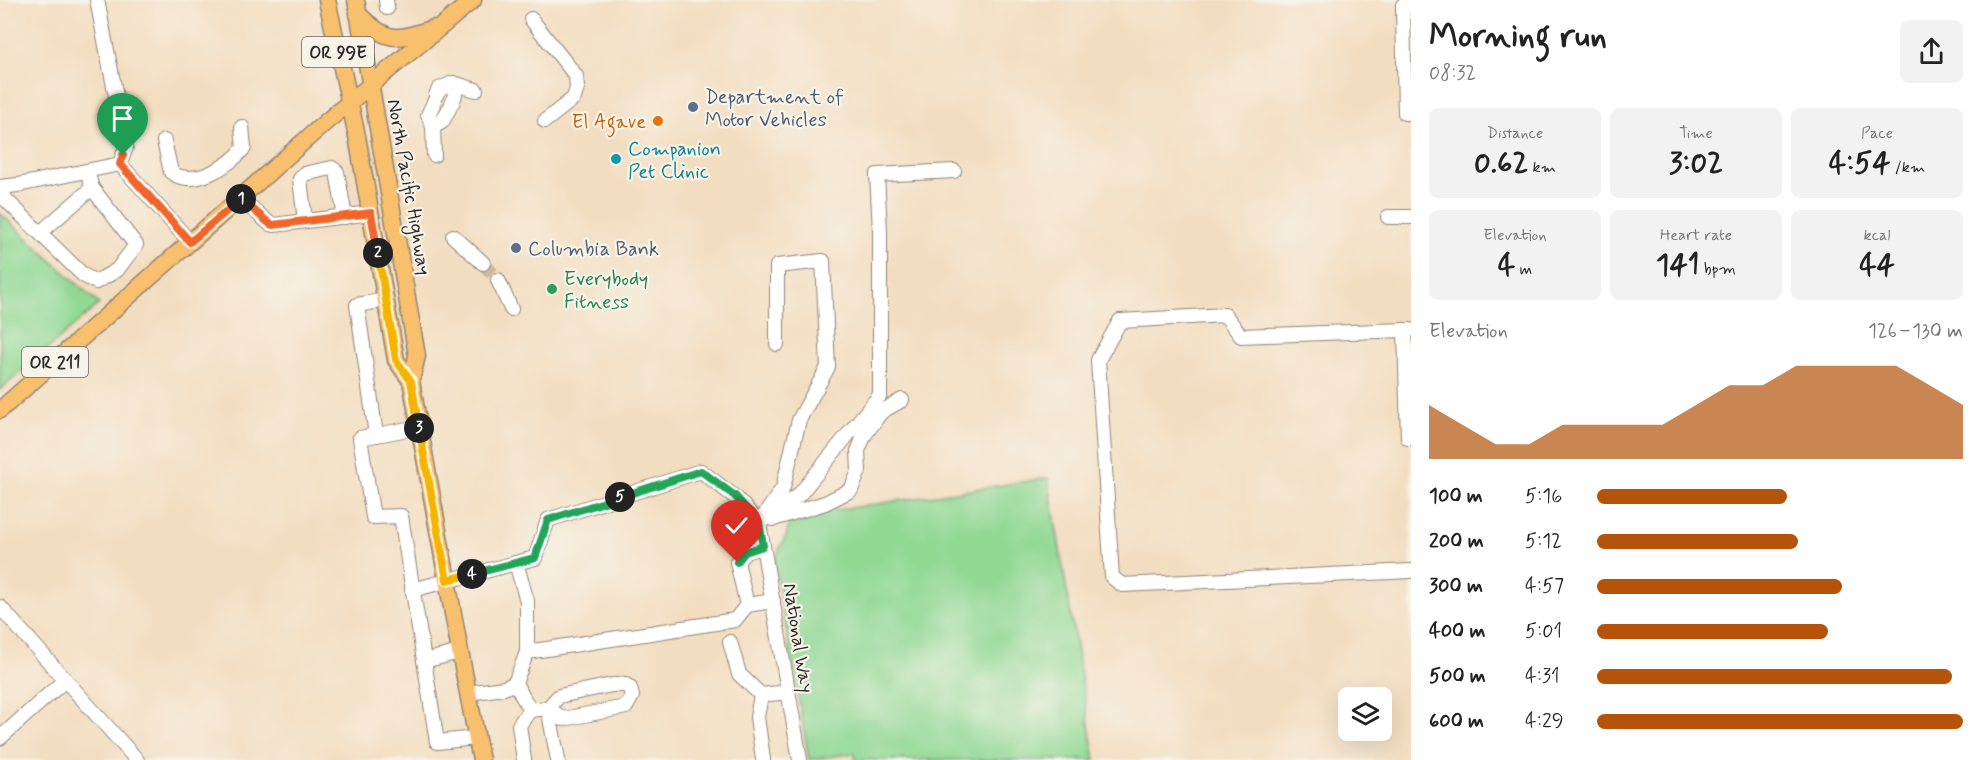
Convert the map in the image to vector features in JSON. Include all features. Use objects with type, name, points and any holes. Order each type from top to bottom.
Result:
[{"type":"main road","name":"North Pacific Highway","points":[[327,0],[357,136],[396,360],[411,381]]},
{"type":"main road","points":[[371,86],[473,0]]},
{"type":"main road","name":"North Pacific Highway","points":[[357,7],[417,356],[411,381],[481,760]]},
{"type":"main road","points":[[357,7],[376,29],[392,38],[444,26]]},
{"type":"main road","name":"OR 211","points":[[0,411],[240,198],[371,86]]},
{"type":"main road","points":[[386,300],[407,295]]},
{"type":"street","points":[[97,0],[126,147],[120,164]]},
{"type":"street","points":[[1411,4],[1402,5],[1405,112],[1411,112]]},
{"type":"street","points":[[531,20],[576,76],[577,88],[574,98],[545,121]]},
{"type":"street","points":[[434,127],[442,122],[455,95],[453,83]]},
{"type":"street","points":[[434,155],[434,127],[428,115],[440,89],[453,83],[476,90]]},
{"type":"street","points":[[164,141],[171,172],[176,176],[187,178],[213,173],[238,156],[244,148],[242,127]]},
{"type":"street","points":[[87,171],[92,188],[136,245],[117,270],[96,282],[82,275],[6,200],[0,187],[120,164]]},
{"type":"street","points":[[120,164],[190,242]]},
{"type":"street","points":[[306,221],[300,179],[304,174],[332,168],[337,172],[345,217]]},
{"type":"street","points":[[759,523],[799,495],[880,395],[880,231],[877,175],[954,171]]},
{"type":"street","points":[[40,233],[92,188]]},
{"type":"street","points":[[240,198],[270,224],[371,213]]},
{"type":"street","points":[[1388,217],[1411,217]]},
{"type":"street","points":[[453,236],[483,263]]},
{"type":"street","points":[[759,523],[783,488],[799,420],[828,367],[823,261],[777,266],[777,344]]},
{"type":"street","points":[[498,280],[511,309]]},
{"type":"street","points":[[376,435],[357,305],[386,300]]},
{"type":"street","points":[[1411,438],[1408,438],[1408,330],[1241,336],[1225,315],[1120,321],[1098,360],[1112,577],[1122,585],[1411,572]]},
{"type":"street","points":[[759,523],[825,503],[851,490],[859,471],[858,451],[864,436],[881,412],[902,400]]},
{"type":"street","points":[[419,427],[360,438],[373,517],[401,516],[436,742],[476,738]]},
{"type":"street","points":[[412,590],[535,558],[548,520],[701,471],[735,496],[759,523]]},
{"type":"street","name":"National Way","points":[[759,523],[800,760]]},
{"type":"street","points":[[747,605],[737,562],[745,552],[763,546]]},
{"type":"street","points":[[468,693],[504,688],[515,683],[527,652],[527,601],[516,563]]},
{"type":"street","points":[[527,652],[735,620],[747,605],[773,601]]},
{"type":"street","points":[[0,608],[137,760]]},
{"type":"street","points":[[730,642],[739,674],[761,695]]},
{"type":"street","points":[[424,661],[460,652]]},
{"type":"street","points":[[0,738],[65,680]]},
{"type":"street","points":[[515,683],[530,710]]},
{"type":"street","points":[[524,760],[519,725],[530,710],[548,708],[563,719],[626,707],[632,696],[630,688],[626,685],[612,685],[558,696],[548,708]]},
{"type":"street","points":[[761,695],[788,692]]},
{"type":"street","points":[[761,695],[757,717],[763,759]]},
{"type":"street","points":[[548,708],[558,760]]},
{"type":"green space","points":[[0,213],[99,304],[0,390]]},
{"type":"green space","points":[[1048,478],[1095,760],[856,760],[854,753],[809,760],[775,564],[791,517]]},
{"type":"tunnel","points":[[483,263],[498,280]]},
{"type":"place","name":"Department of Motor Vehicles","points":[[693,107]]},
{"type":"place","name":"El Agave","points":[[658,121]]},
{"type":"place","name":"Companion Pet Clinic","points":[[616,159]]},
{"type":"place","name":"Columbia Bank","points":[[516,248]]},
{"type":"place","name":"Everybody Fitness","points":[[552,289]]},
{"type":"route","points":[[123,155],[120,164],[190,242],[240,198],[273,225],[371,213],[396,360],[411,381],[447,580],[535,558],[548,520],[701,471],[735,496],[759,523],[763,546],[745,552],[737,562]]}]
